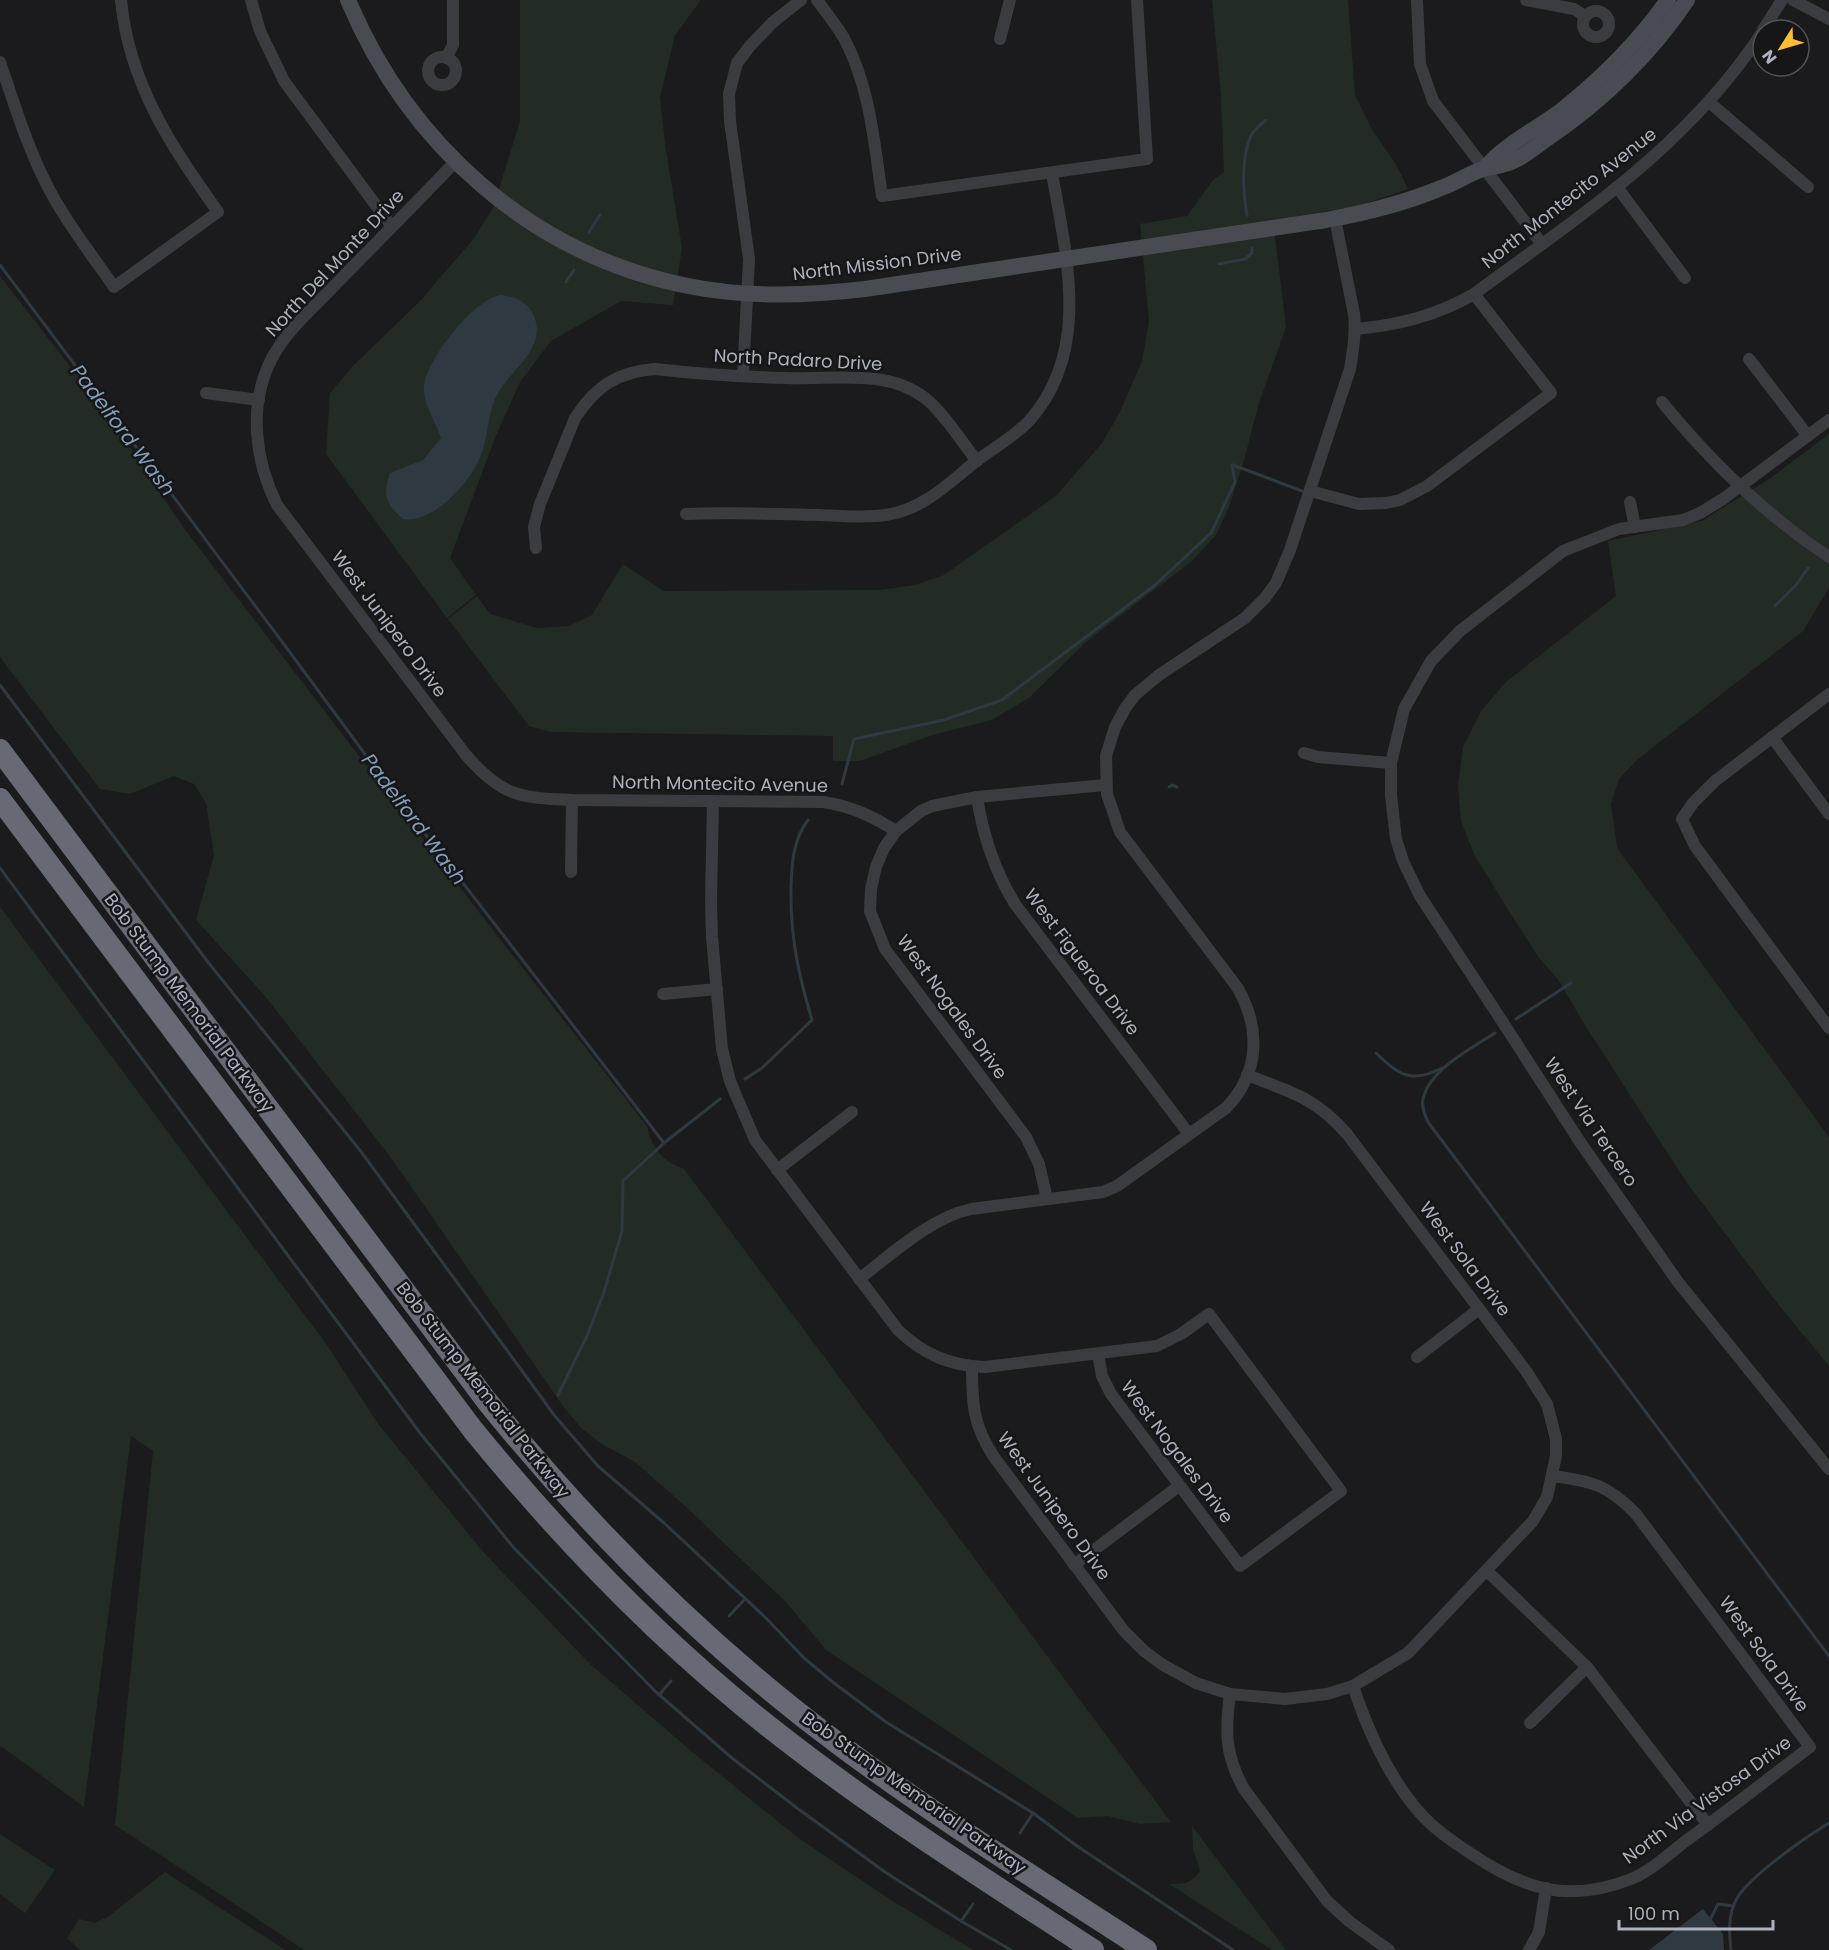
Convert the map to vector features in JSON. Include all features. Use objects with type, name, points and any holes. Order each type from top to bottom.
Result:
[{"type":"highway","name":"Bob Stump Memorial Parkway","points":[[0,750],[472,1382],[560,1489],[604,1536],[710,1638],[840,1745],[900,1788],[1146,1950]]},
{"type":"highway","name":"Bob Stump Memorial Parkway","points":[[0,799],[473,1430],[586,1560],[675,1646],[767,1726],[873,1805],[1093,1950]]},
{"type":"street","points":[[0,62],[23,130],[50,190],[114,286],[218,212],[158,122],[136,69],[121,0]]},
{"type":"street","points":[[251,0],[260,31],[284,81],[392,227]]},
{"type":"street","name":"North Mission Drive","points":[[348,0],[373,54],[420,124],[455,162],[503,202],[536,226],[593,255],[663,280],[690,287],[748,294],[825,293],[1335,219],[1419,196],[1485,168],[1506,164],[1520,157],[1590,107],[1636,64],[1687,0]]},
{"type":"street","points":[[446,58],[453,45],[453,0]]},
{"type":"street","points":[[743,376],[748,294],[748,245],[730,121],[729,94],[737,63],[750,46],[766,28],[801,0]]},
{"type":"street","points":[[817,0],[842,35],[860,75],[869,109],[882,196],[1147,159],[1137,0]]},
{"type":"street","points":[[1000,39],[1010,0]]},
{"type":"street","points":[[1417,0],[1420,64],[1433,101],[1542,244]]},
{"type":"street","points":[[1526,0],[1574,9],[1585,16]]},
{"type":"street","name":"North Mission Drive","points":[[1485,168],[1498,153],[1563,109],[1606,70],[1645,30],[1668,0]]},
{"type":"street","name":"North Montecito Avenue","points":[[1771,18],[1782,0]]},
{"type":"street","points":[[1793,0],[1829,19]]},
{"type":"street","name":"North Montecito Avenue","points":[[1356,329],[1424,317],[1474,294],[1617,187],[1670,143],[1709,102],[1751,48]]},
{"type":"street","points":[[1709,102],[1809,188]]},
{"type":"street","name":"North Del Monte Drive","points":[[260,400],[271,359],[285,339],[305,315],[455,162]]},
{"type":"street","points":[[686,514],[869,516],[901,512],[923,502],[1029,421],[1062,367],[1068,333],[1070,308],[1066,258],[1053,172]]},
{"type":"street","points":[[1617,187],[1686,278]]},
{"type":"street","points":[[859,1279],[950,1214],[971,1209],[1103,1192],[1117,1186],[1226,1108],[1239,1091],[1247,1075],[1252,1056],[1254,1028],[1245,1000],[1120,832],[1110,809],[1105,785],[1106,756],[1110,739],[1126,707],[1146,684],[1245,618],[1265,598],[1285,565],[1350,369],[1356,329],[1335,219]]},
{"type":"street","points":[[1310,491],[1359,504],[1400,500],[1427,486],[1551,393],[1474,294]]},
{"type":"street","points":[[1749,359],[1808,436]]},
{"type":"street","name":"North Padaro Drive","points":[[536,548],[534,527],[540,504],[575,418],[594,394],[620,375],[634,370],[655,369],[790,378],[859,377],[897,383],[924,398],[952,428],[977,461]]},
{"type":"street","points":[[206,393],[260,400]]},
{"type":"street","name":"West Junipero Drive","points":[[260,400],[256,442],[266,482],[278,505],[466,754],[480,771],[495,784],[511,793],[538,798],[572,800]]},
{"type":"street","points":[[1662,402],[1703,450],[1739,487],[1775,518],[1829,557]]},
{"type":"street","name":"West Via Tercero","points":[[1829,420],[1710,508],[1683,520],[1635,526],[1607,533],[1563,551],[1460,631],[1431,661],[1404,709],[1391,763],[1391,795],[1396,839],[1403,861],[1420,896],[1581,1142],[1678,1282],[1829,1469]]},
{"type":"street","points":[[1630,502],[1635,526]]},
{"type":"street","points":[[1827,1020],[1695,846],[1682,819],[1693,803],[1715,781],[1829,694]]},
{"type":"street","points":[[1772,737],[1829,814]]},
{"type":"street","points":[[1304,753],[1318,757],[1391,763]]},
{"type":"street","name":"West Nogales Drive","points":[[1047,1199],[1039,1164],[1026,1137],[892,961],[876,930],[870,911],[871,889],[876,867],[884,848],[896,831],[921,811],[932,806],[977,797],[1105,785]]},
{"type":"street","name":"West Figueroa Drive","points":[[977,797],[988,849],[1015,904],[1189,1134]]},
{"type":"street","points":[[571,872],[572,800]]},
{"type":"street","name":"North Montecito Avenue","points":[[572,800],[823,802],[839,804],[863,812],[896,831]]},
{"type":"street","points":[[713,801],[711,902],[722,1049],[730,1081],[755,1140],[907,1339],[937,1358],[972,1367],[1098,1354]]},
{"type":"street","points":[[663,994],[717,988]]},
{"type":"street","name":"West Sola Drive","points":[[1247,1075],[1305,1098],[1332,1117],[1347,1134],[1538,1387],[1547,1404],[1556,1439],[1556,1456],[1552,1476],[1587,1480],[1619,1497],[1636,1514],[1810,1747]]},
{"type":"street","points":[[777,1170],[852,1112]]},
{"type":"street","points":[[1416,1357],[1479,1309]]},
{"type":"street","name":"West Nogales Drive","points":[[1209,1314],[1341,1491],[1240,1566],[1179,1486],[1111,1394],[1102,1376],[1098,1354],[1156,1346],[1181,1334],[1209,1314]]},
{"type":"street","name":"West Junipero Drive","points":[[972,1367],[973,1410],[987,1446],[1124,1631],[1144,1651],[1184,1677],[1210,1689],[1230,1694],[1285,1699],[1327,1694],[1353,1686],[1408,1653],[1533,1521],[1547,1497],[1552,1476]]},
{"type":"street","points":[[1074,1565],[1179,1486]]},
{"type":"street","points":[[1486,1571],[1587,1667],[1708,1825]]},
{"type":"street","points":[[1530,1723],[1587,1667]]},
{"type":"street","points":[[1353,1686],[1383,1760],[1420,1814],[1445,1836],[1496,1870],[1521,1882],[1546,1888],[1539,1932],[1530,1950]]},
{"type":"street","points":[[1230,1694],[1226,1724],[1228,1749],[1236,1775],[1244,1789],[1327,1901],[1350,1922],[1389,1950]]},
{"type":"street","name":"North Via Vistosa Drive","points":[[1546,1888],[1574,1893],[1633,1878],[1708,1825],[1810,1747]]},
{"type":"shaded area","points":[[520,0],[701,0],[675,35],[660,97],[665,144],[682,248],[673,305],[621,301],[551,341],[520,382],[495,438],[450,558],[476,595],[447,618],[326,454],[330,393],[352,367],[422,299],[475,237],[493,208],[520,121]]},
{"type":"shaded area","points":[[1212,0],[1348,0],[1355,95],[1371,128],[1397,166],[1408,189],[1358,206],[1273,220],[1286,327],[1258,406],[1229,507],[1216,535],[1192,561],[1086,642],[1030,697],[992,720],[932,735],[860,761],[833,761],[833,736],[550,732],[529,726],[448,619],[477,596],[490,614],[537,628],[569,626],[592,615],[623,564],[664,591],[880,590],[915,585],[944,575],[1056,496],[1102,443],[1119,414],[1142,361],[1149,321],[1140,224],[1187,216],[1213,180],[1224,172],[1221,96]]},
{"type":"shaded area","points":[[0,276],[110,418],[183,527],[492,929],[647,1126],[655,1147],[664,1158],[684,1169],[1171,1822],[1140,1824],[1108,1816],[1078,1818],[826,1650],[786,1602],[685,1506],[635,1462],[602,1444],[581,1428],[563,1406],[392,1159],[265,996],[196,920],[214,855],[206,803],[194,784],[174,776],[130,794],[100,789],[0,657]]},
{"type":"shaded area","points":[[501,295],[512,297],[525,304],[534,316],[537,328],[531,350],[500,389],[491,412],[482,452],[461,487],[451,498],[427,515],[415,519],[403,519],[387,499],[386,487],[390,473],[423,460],[441,438],[428,409],[424,391],[431,365],[452,334],[477,307]]},
{"type":"shaded area","points":[[1829,434],[1829,588],[1803,631],[1638,759],[1619,779],[1611,804],[1617,848],[1829,1137],[1829,1366],[1778,1304],[1685,1180],[1559,981],[1537,955],[1517,924],[1475,856],[1461,821],[1458,786],[1463,747],[1481,711],[1507,681],[1616,596],[1608,541],[1702,521],[1769,479]]},
{"type":"shaded area","points":[[0,907],[327,1345],[378,1424],[486,1555],[589,1663],[690,1750],[797,1837],[891,1900],[973,1950],[304,1950],[115,1825],[153,1451],[131,1436],[84,1807],[1,1746],[0,1748]]},
{"type":"shaded area","points":[[1192,1826],[1286,1950],[1272,1950],[1169,1884],[1187,1882],[1200,1871],[1193,1849]]},
{"type":"shaded area","points":[[0,1834],[55,1870],[25,1913],[0,1894]]},
{"type":"shaded area","points":[[165,1872],[285,1950],[80,1950],[67,1938],[79,1919],[95,1923],[109,1916]]},
{"type":"shaded area","points":[[1703,1909],[1723,1934],[1724,1950],[1649,1950]]},
{"type":"waterway","points":[[1247,215],[1244,186],[1245,156],[1251,135],[1266,120]]},
{"type":"waterway","points":[[589,232],[600,215]]},
{"type":"waterway","points":[[1219,264],[1245,259],[1252,253],[1252,248]]},
{"type":"waterway","name":"Padelford Wash","points":[[0,265],[398,799],[664,1143]]},
{"type":"waterway","points":[[566,282],[574,270]]},
{"type":"waterway","points":[[842,784],[854,739],[944,720],[1002,700],[1155,585],[1211,533],[1235,482],[1232,465]]},
{"type":"waterway","points":[[1233,465],[1302,491]]},
{"type":"waterway","points":[[1775,606],[1796,585],[1808,568]]},
{"type":"waterway","points":[[0,685],[211,966],[359,1149],[554,1415],[598,1466],[664,1523],[766,1618],[804,1658],[834,1683],[886,1722],[1033,1813],[1077,1846],[1233,1950]]},
{"type":"waterway","points":[[1169,787],[1172,785],[1177,787]]},
{"type":"waterway","points":[[745,1079],[762,1068],[812,1020],[796,954],[791,904],[794,852],[799,835],[808,820]]},
{"type":"waterway","points":[[0,868],[420,1433],[514,1548],[656,1692],[732,1758],[885,1872],[1011,1950]]},
{"type":"waterway","points":[[1516,1019],[1571,983]]},
{"type":"waterway","points":[[1495,1033],[1442,1069],[1427,1088],[1423,1102],[1428,1122],[1829,1656]]},
{"type":"waterway","points":[[1376,1053],[1392,1067],[1406,1075],[1422,1076],[1442,1068]]},
{"type":"waterway","name":"Padelford Wash","points":[[558,1395],[587,1336],[604,1292],[622,1231],[623,1181],[664,1143],[720,1099]]},
{"type":"waterway","points":[[729,1616],[745,1599]]},
{"type":"waterway","points":[[659,1695],[671,1681]]},
{"type":"waterway","points":[[1020,1833],[1033,1813]]},
{"type":"waterway","points":[[1731,1950],[1730,1918],[1736,1900],[1742,1891],[1778,1858],[1829,1823]]},
{"type":"waterway","points":[[961,1921],[973,1904]]},
{"type":"waterway","points":[[1710,1920],[1718,1904],[1734,1906]]}]
